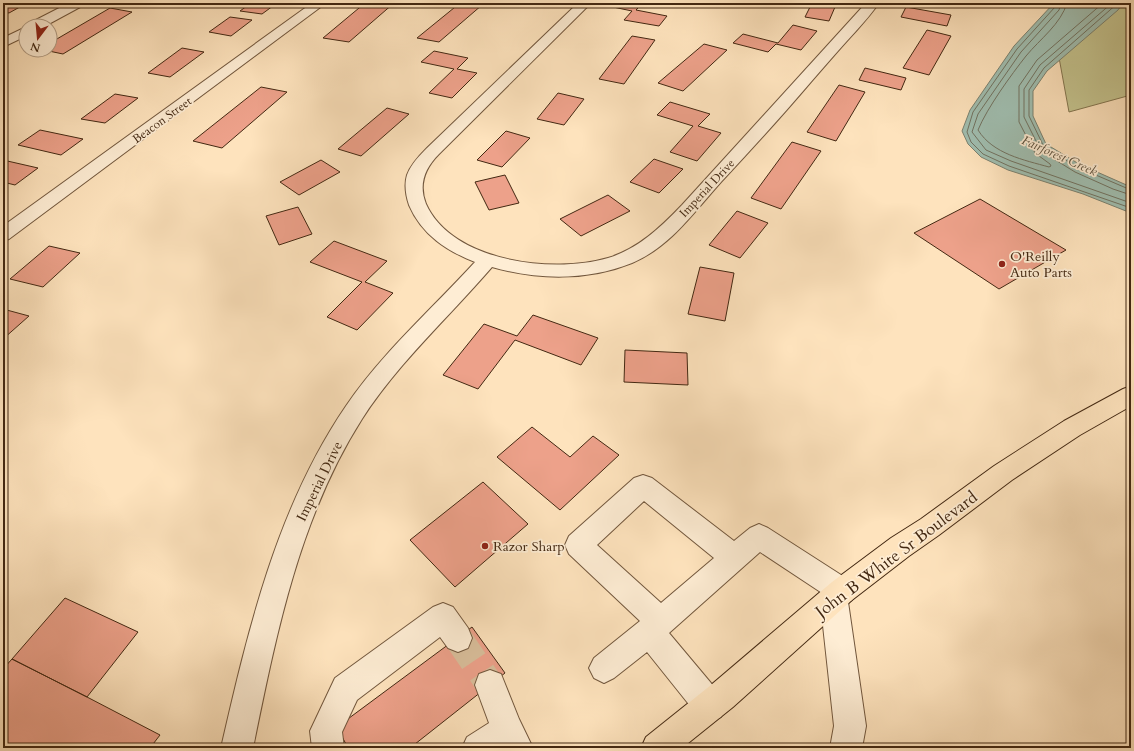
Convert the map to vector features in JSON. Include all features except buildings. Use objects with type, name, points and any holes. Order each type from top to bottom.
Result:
[{"type":"main road","name":"John B White Sr Boulevard","points":[[657,748],[710,706],[838,595],[1002,473],[1072,428],[1131,395]]},
{"type":"street","points":[[50,18],[78,3]]},
{"type":"street","name":"Beacon Street","points":[[3,235],[320,3]]},
{"type":"street","name":"Imperial Drive","points":[[585,3],[436,148],[424,161],[416,175],[414,191],[418,206],[426,221],[440,235],[459,248],[488,260],[511,266],[543,270],[576,270],[607,264],[635,254],[658,240],[730,163],[873,3]]},
{"type":"street","points":[[3,43],[18,35]]},
{"type":"street","name":"Imperial Drive","points":[[238,748],[252,675],[278,583],[300,518],[325,462],[354,413],[387,370],[488,260]]},
{"type":"street","points":[[710,706],[656,627],[578,545],[643,486],[734,557]]},
{"type":"street","points":[[604,668],[656,627],[759,536],[838,595],[850,726],[846,748]]},
{"type":"street","points":[[328,748],[326,731],[346,689],[443,616],[458,638]]},
{"type":"street","points":[[478,748],[512,738],[490,685]]},
{"type":"shaded area","points":[[1049,3],[1131,3],[1131,95],[1069,112]]},
{"type":"water","name":"Fairforest Creek","points":[[1054,3],[1123,3],[1118,10],[1047,71],[1033,91],[1033,116],[1046,144],[1079,164],[1131,187],[1131,213],[1083,194],[1008,170],[981,157],[968,144],[962,131],[970,110],[1014,46]]},
{"type":"tunnel","points":[[458,638],[490,685]]},
{"type":"place","name":"O'Reilly Auto Parts","points":[[1002,264]]},
{"type":"place","name":"Razor Sharp","points":[[485,546]]}]
